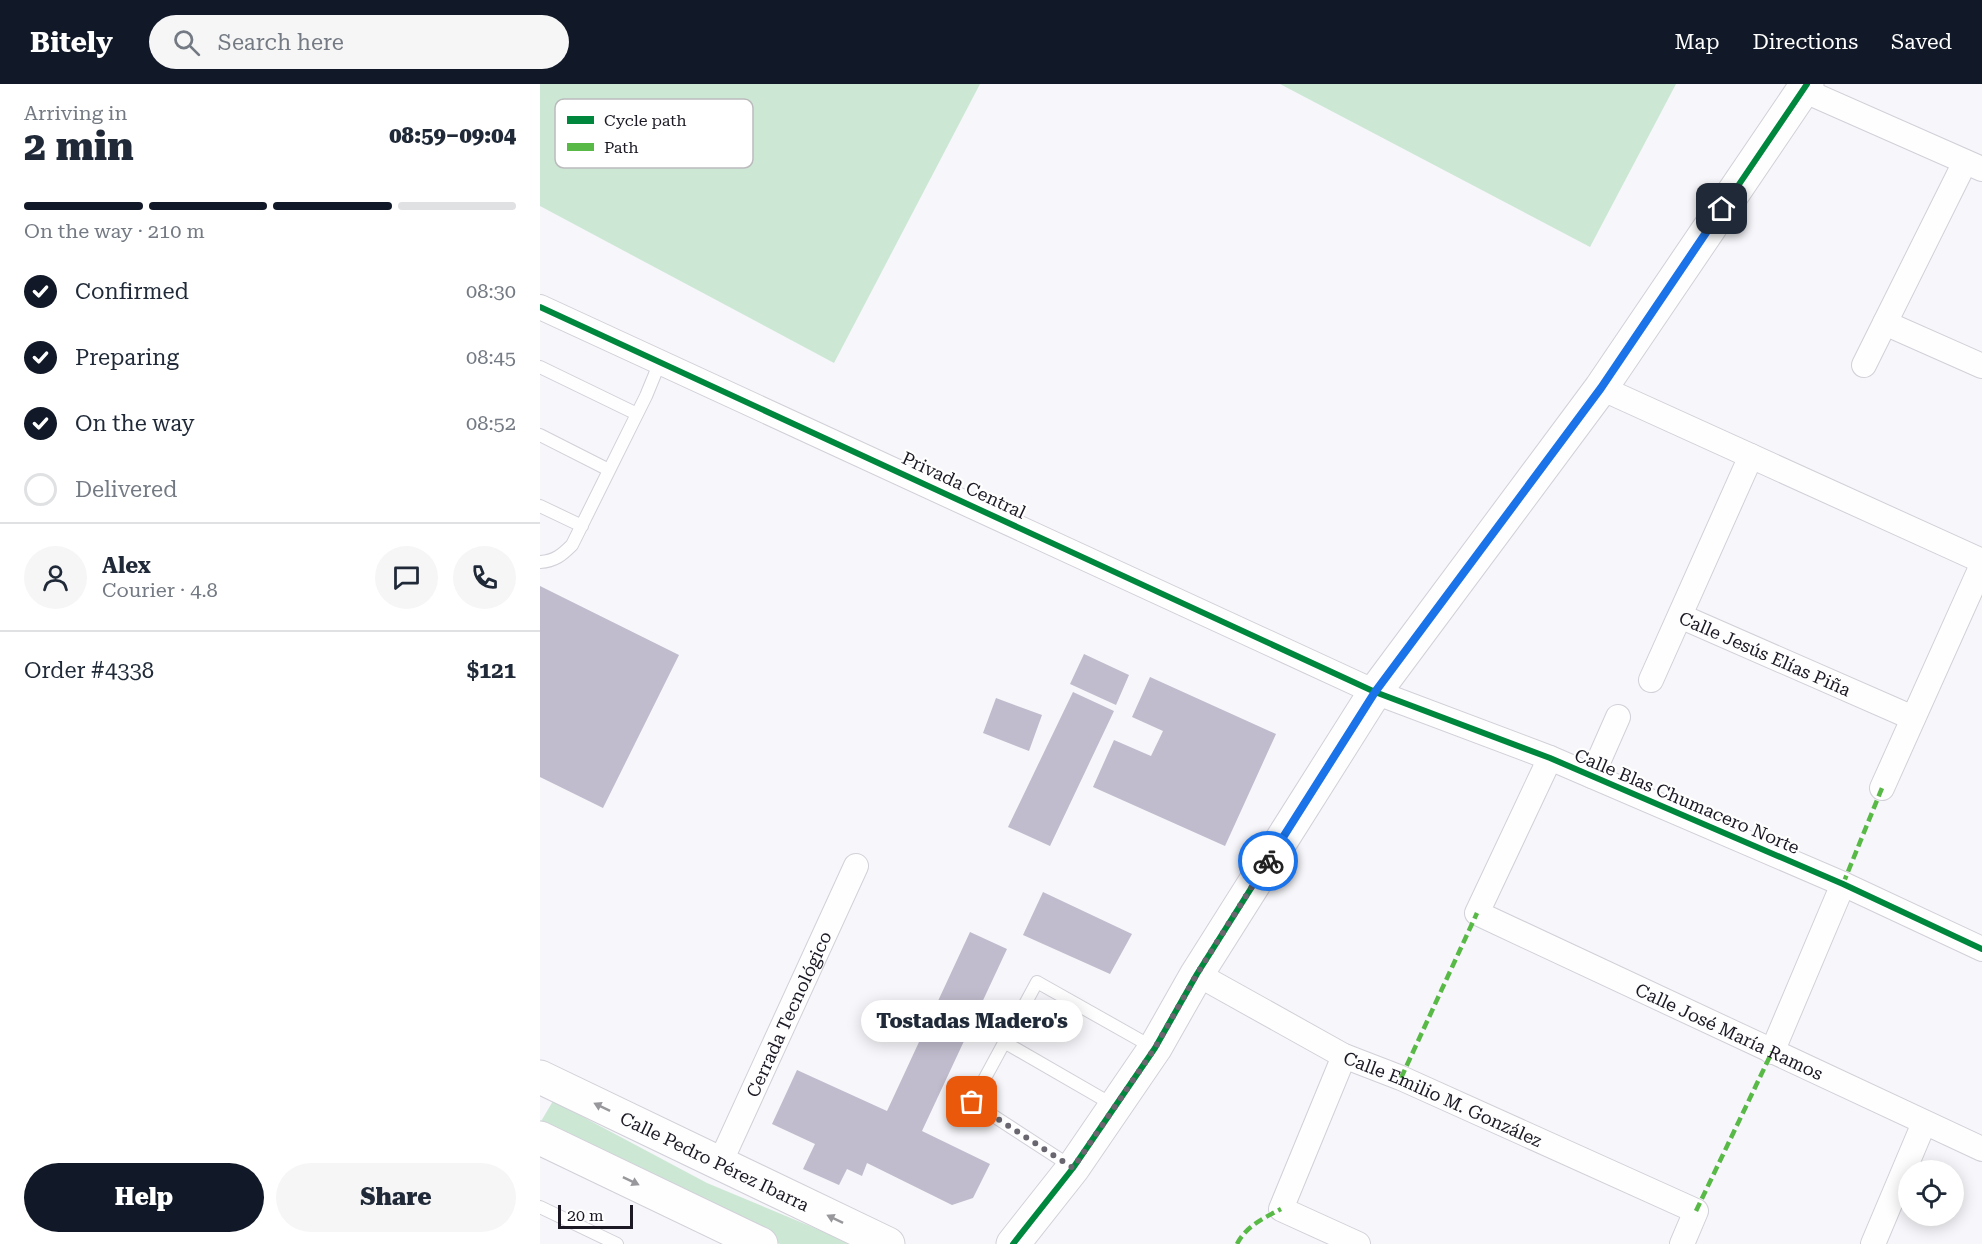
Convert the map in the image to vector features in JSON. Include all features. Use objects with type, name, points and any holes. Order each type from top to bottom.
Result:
[{"type":"street","points":[[1012,1244],[1073,1168],[1155,1048],[1197,974],[1375,692],[1601,388],[1805,87],[1973,166],[1885,323],[1864,366]]},
{"type":"street","name":"Privada Central","points":[[540,307],[1375,692]]},
{"type":"street","points":[[1885,323],[1982,366]]},
{"type":"street","points":[[1601,388],[1982,563],[1882,788]]},
{"type":"street","name":"Calle Jesús Elías Piña","points":[[1751,456],[1680,616],[1913,718]]},
{"type":"street","points":[[1651,680],[1680,616]]},
{"type":"street","name":"Calle Blas Chumacero Norte","points":[[1375,692],[1550,758],[1843,884],[1982,949]]},
{"type":"street","points":[[1592,776],[1618,717]]},
{"type":"street","name":"Calle José María Ramos","points":[[1550,758],[1477,913],[1982,1149]]},
{"type":"street","name":"Cerrada Tecnológico","points":[[720,1163],[856,866]]},
{"type":"street","points":[[1772,1052],[1843,884]]},
{"type":"street","name":"Calle Emilio M. González","points":[[1197,974],[1344,1056],[1401,1078],[1696,1211],[1682,1244]]},
{"type":"street","points":[[1344,1056],[1281,1209],[1358,1244]]},
{"type":"street","name":"Calle Pedro Pérez Ibarra","points":[[543,1087],[720,1163],[888,1244]]},
{"type":"street","points":[[1873,1244],[1924,1123]]},
{"type":"street","points":[[540,1138],[761,1244]]},
{"type":"lane","points":[[540,561],[548,561],[561,556],[572,545],[660,362]]},
{"type":"lane","points":[[540,367],[636,414]]},
{"type":"lane","points":[[540,435],[609,470]]},
{"type":"lane","points":[[540,506],[582,526]]},
{"type":"lane","points":[[1073,1168],[972,1102],[1037,982],[1155,1048]]},
{"type":"lane","points":[[1004,1042],[1116,1106]]},
{"type":"lane","points":[[540,1208],[617,1244]]},
{"type":"green space","points":[[540,84],[980,84],[834,363],[540,206]]},
{"type":"green space","points":[[1280,84],[1676,84],[1590,247]]},
{"type":"green space","points":[[553,1101],[707,1183],[853,1244],[780,1244],[540,1128],[540,1123]]},
{"type":"building","points":[[540,586],[679,655],[603,808],[540,777]]},
{"type":"building","points":[[1084,654],[1129,675],[1116,705],[1070,684]]},
{"type":"building","points":[[1150,677],[1276,734],[1225,846],[1093,787],[1114,740],[1151,756],[1163,731],[1132,717]]},
{"type":"building","points":[[1073,692],[1114,711],[1050,846],[1008,827]]},
{"type":"building","points":[[996,698],[1042,715],[1029,751],[983,733]]},
{"type":"building","points":[[1043,892],[1132,934],[1110,974],[1023,935]]},
{"type":"building","points":[[970,932],[1007,949],[922,1131],[990,1164],[973,1198],[952,1205],[867,1163],[862,1176],[847,1169],[839,1185],[803,1169],[815,1144],[772,1124],[797,1070],[887,1111]]},
{"type":"marked path","points":[[1843,884],[1882,788]]},
{"type":"marked path","points":[[1401,1078],[1477,913]]},
{"type":"marked path","points":[[1696,1211],[1772,1052]]},
{"type":"marked path","points":[[1237,1244],[1250,1227],[1281,1209]]},
{"type":"cycle path","points":[[1013,1244],[1073,1168],[1155,1048],[1197,974],[1375,692],[1601,388],[1807,84]]},
{"type":"cycle path","points":[[540,307],[1375,692],[1550,758],[1843,884],[1982,949]]},
{"type":"way so far","points":[[972,1102],[1073,1168],[1155,1048],[1197,974],[1268,861]]},
{"type":"place","name":"Tostadas Madero's","points":[[972,1102]]},
{"type":"route","points":[[1268,861],[1375,692],[1601,388],[1722,209]]}]
